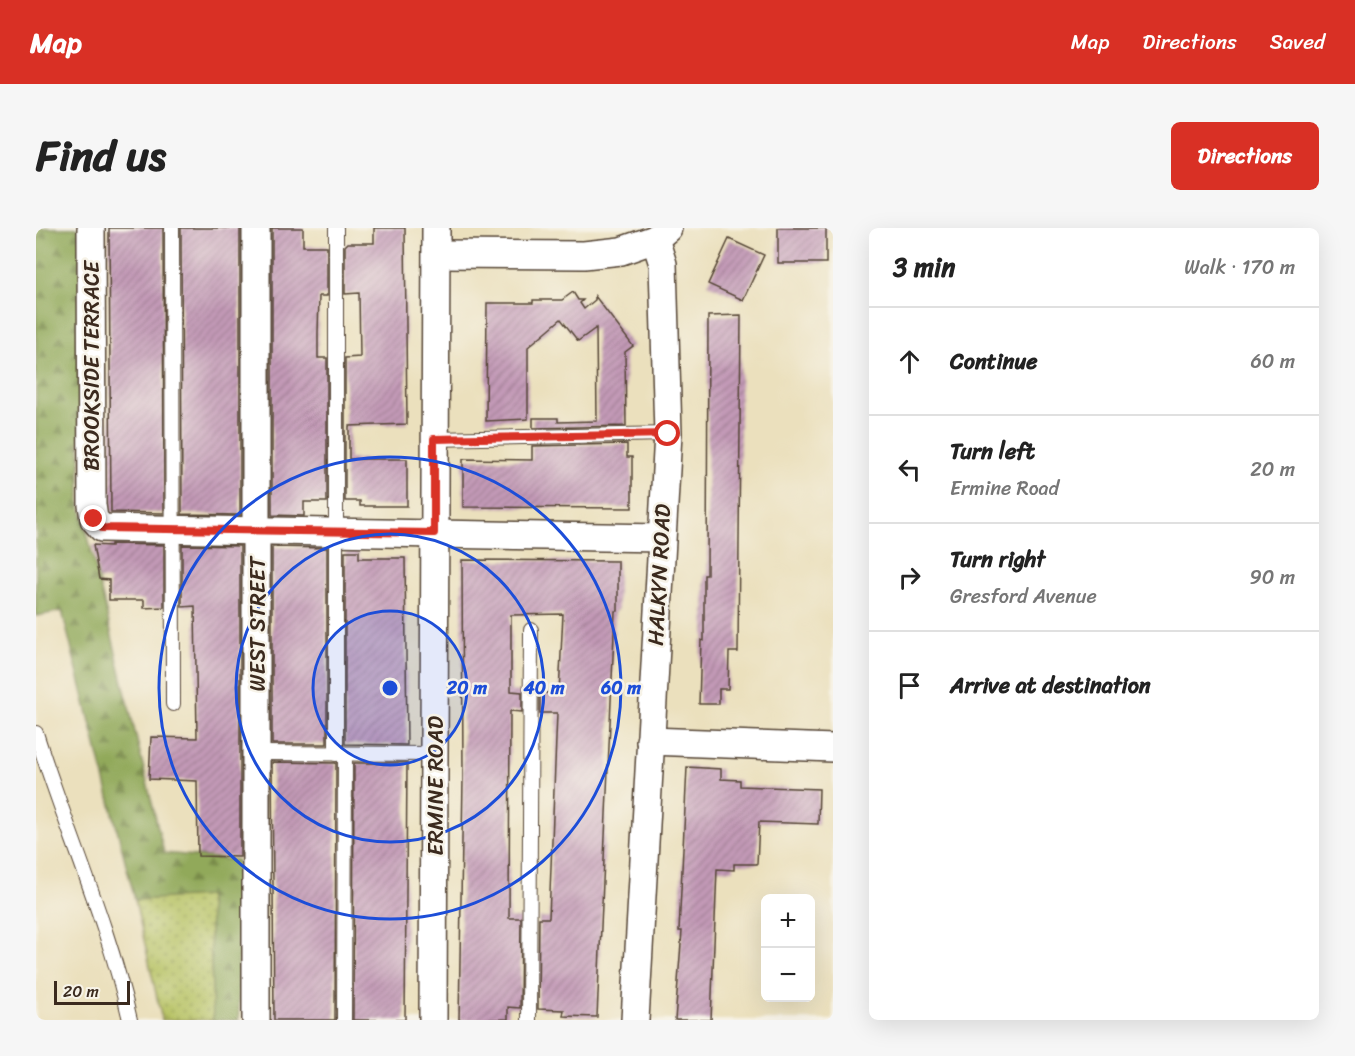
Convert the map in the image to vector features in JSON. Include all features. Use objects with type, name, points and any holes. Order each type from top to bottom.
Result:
[{"type":"street","name":"BROOKSIDE TERRACE","points":[[90,228],[92,505],[94,519],[102,528],[172,528]]},
{"type":"street","name":"WEST STREET","points":[[256,228],[256,1020]]},
{"type":"street","points":[[436,241],[584,255],[621,251],[662,234]]},
{"type":"street","name":"HALKYN ROAD","points":[[635,1020],[668,434],[662,234]]},
{"type":"street","name":"ERMINE ROAD","points":[[433,1020],[436,241]]},
{"type":"street","points":[[172,528],[661,538]]},
{"type":"street","points":[[650,741],[833,748]]},
{"type":"lane","points":[[172,228],[173,704]]},
{"type":"lane","points":[[336,228],[336,532],[344,1020]]},
{"type":"lane","points":[[434,439],[668,434]]},
{"type":"lane","points":[[529,1020],[531,630]]},
{"type":"lane","points":[[36,733],[57,799],[118,968],[130,1020]]},
{"type":"lane","points":[[257,753],[435,754]]},
{"type":"green space","points":[[36,228],[80,228],[80,503],[164,853],[237,860],[239,1020],[213,1020],[209,896],[135,900],[62,611],[36,616]]},
{"type":"green space","points":[[209,895],[213,1020],[162,1020],[135,900]]},
{"type":"building","points":[[109,228],[163,228],[164,513],[111,512]]},
{"type":"building","points":[[181,228],[240,228],[240,515],[182,514]]},
{"type":"building","points":[[272,228],[303,228],[303,246],[327,246],[327,296],[319,296],[318,358],[327,358],[327,502],[304,502],[304,516],[272,515]]},
{"type":"building","points":[[374,228],[405,228],[407,424],[349,426],[349,459],[407,459],[407,506],[360,506],[360,501],[345,501],[345,358],[360,357],[359,293],[345,294],[345,246],[348,243],[374,243]]},
{"type":"building","points":[[778,228],[826,228],[826,263],[778,263]]},
{"type":"building","points":[[729,239],[764,255],[743,300],[708,284]]},
{"type":"building","points":[[573,292],[578,300],[583,300],[580,303],[584,309],[595,300],[595,296],[633,346],[625,352],[626,426],[533,428],[533,418],[558,418],[558,422],[597,421],[596,328],[578,341],[561,319],[528,347],[528,419],[486,421],[487,303],[533,303],[533,300],[562,300]]},
{"type":"building","points":[[741,315],[738,652],[729,652],[728,689],[719,689],[719,704],[699,704],[701,640],[704,641],[704,575],[707,575],[708,316]]},
{"type":"building","points":[[627,444],[627,457],[632,457],[632,508],[463,507],[463,459],[532,460],[532,446]]},
{"type":"building","points":[[111,544],[164,545],[164,607],[144,608],[144,600],[109,600],[109,580],[99,579],[93,545],[111,546]]},
{"type":"building","points":[[182,545],[240,546],[240,857],[198,856],[197,781],[149,779],[151,737],[197,738],[195,606],[182,607]]},
{"type":"building","points":[[272,547],[327,548],[327,744],[272,744]]},
{"type":"building","points":[[345,551],[359,551],[359,558],[405,558],[407,745],[345,744]]},
{"type":"building","points":[[462,560],[618,561],[618,611],[615,611],[597,1017],[563,1016],[564,1010],[538,1009],[539,918],[549,918],[557,713],[540,713],[540,693],[559,693],[563,614],[511,615],[511,691],[522,692],[522,712],[510,711],[509,918],[521,918],[520,1008],[508,1007],[508,1019],[459,1020],[463,779]]},
{"type":"building","points":[[272,762],[336,763],[335,1020],[274,1020]]},
{"type":"building","points":[[354,763],[407,763],[405,1020],[353,1020]]},
{"type":"building","points":[[687,767],[721,769],[721,779],[740,780],[740,786],[819,789],[818,824],[759,822],[757,864],[734,864],[734,870],[717,869],[711,1020],[675,1020],[682,931],[679,931]]},
{"type":"route","points":[[94,519],[102,528],[434,533],[434,439],[668,434]]}]
